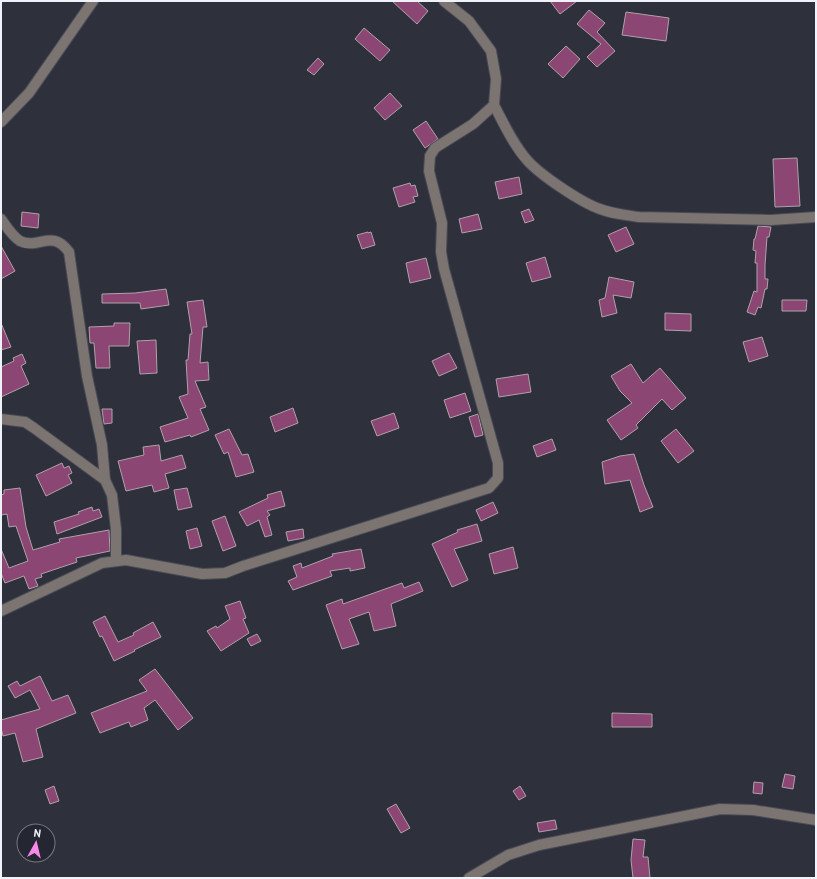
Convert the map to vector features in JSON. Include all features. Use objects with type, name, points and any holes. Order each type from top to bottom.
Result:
[{"type":"street","points":[[1,122],[29,93],[93,1]]},
{"type":"street","points":[[444,1],[469,21],[492,51],[496,79],[494,105],[516,146],[528,161],[548,179],[599,209],[639,217],[771,220],[816,217]]},
{"type":"street","points":[[1,611],[102,563],[126,560],[202,574],[225,573],[488,488],[498,478],[498,463],[444,269],[441,252],[442,223],[429,171],[430,156],[435,148],[473,124],[494,105]]},
{"type":"street","points":[[1,219],[13,236],[19,240],[26,243],[48,240],[57,242],[65,246],[69,252],[87,376],[102,445],[106,480],[112,495],[116,522],[116,561]]},
{"type":"street","points":[[1,419],[25,422],[106,480]]},
{"type":"street","points":[[469,878],[508,855],[539,845],[720,809],[753,810],[816,820]]},
{"type":"building","points":[[392,1],[417,1],[428,11],[417,24]]},
{"type":"building","points":[[550,1],[577,1],[560,14]]},
{"type":"building","points":[[589,10],[605,23],[597,32],[615,51],[597,67],[587,57],[601,44],[577,24]]},
{"type":"building","points":[[626,12],[669,18],[666,41],[622,35]]},
{"type":"building","points":[[364,28],[390,50],[380,61],[355,39]]},
{"type":"building","points":[[566,46],[580,59],[563,78],[548,64]]},
{"type":"building","points":[[318,58],[324,64],[314,75],[307,70]]},
{"type":"building","points":[[390,93],[402,106],[385,120],[374,108]]},
{"type":"building","points":[[426,121],[438,139],[425,148],[413,130]]},
{"type":"building","points":[[797,158],[800,206],[775,207],[773,159]]},
{"type":"building","points":[[519,177],[522,194],[499,199],[495,182]]},
{"type":"building","points":[[410,183],[411,186],[415,185],[418,196],[413,197],[415,202],[399,207],[393,188]]},
{"type":"building","points":[[529,209],[534,220],[525,223],[521,212]]},
{"type":"building","points":[[22,212],[39,214],[38,228],[21,226]]},
{"type":"building","points":[[478,214],[482,229],[462,233],[459,219]]},
{"type":"building","points":[[758,226],[771,227],[769,237],[767,237],[765,265],[765,279],[768,279],[767,289],[765,289],[761,308],[758,307],[755,315],[747,312],[754,291],[757,292],[757,263],[755,263],[756,251],[753,250],[754,239]]},
{"type":"building","points":[[626,227],[634,244],[616,252],[608,235]]},
{"type":"building","points":[[371,232],[375,245],[362,249],[357,235]]},
{"type":"building","points":[[1,246],[15,271],[1,279]]},
{"type":"building","points":[[545,257],[551,277],[532,282],[526,263]]},
{"type":"building","points":[[426,258],[431,278],[410,283],[406,263]]},
{"type":"building","points":[[609,277],[634,282],[631,298],[613,295],[617,313],[602,317],[599,300],[605,298]]},
{"type":"building","points":[[166,289],[169,305],[141,309],[140,303],[102,303],[102,294],[135,293]]},
{"type":"building","points":[[203,300],[207,327],[203,327],[200,363],[208,362],[209,380],[195,381],[206,407],[200,409],[209,430],[191,437],[190,435],[165,442],[160,427],[188,418],[179,397],[188,394],[186,360],[188,360],[190,334],[192,334],[187,302]]},
{"type":"building","points":[[782,300],[807,300],[806,311],[782,311]]},
{"type":"building","points":[[665,313],[691,314],[691,331],[665,330]]},
{"type":"building","points":[[1,323],[11,347],[1,350]]},
{"type":"building","points":[[114,323],[130,323],[129,346],[109,346],[110,368],[96,368],[94,343],[90,343],[89,327],[114,326]]},
{"type":"building","points":[[762,337],[768,356],[749,362],[743,342]]},
{"type":"building","points":[[156,340],[157,373],[140,374],[137,341]]},
{"type":"building","points":[[449,353],[457,368],[439,376],[432,361]]},
{"type":"building","points":[[22,354],[26,363],[21,366],[29,384],[1,397],[1,367],[14,361],[13,358]]},
{"type":"building","points":[[631,364],[643,383],[660,368],[686,398],[672,410],[662,399],[636,425],[638,428],[621,440],[607,420],[632,403],[620,391],[611,376]]},
{"type":"building","points":[[528,374],[531,392],[499,397],[496,379]]},
{"type":"building","points":[[465,393],[471,411],[450,418],[444,400]]},
{"type":"building","points":[[293,408],[298,423],[275,432],[270,417]]},
{"type":"building","points":[[102,409],[112,409],[112,423],[104,424]]},
{"type":"building","points":[[394,413],[399,428],[377,436],[371,421]]},
{"type":"building","points":[[478,414],[483,435],[475,437],[469,417]]},
{"type":"building","points":[[229,429],[242,455],[248,454],[254,472],[236,477],[228,452],[224,454],[215,435]]},
{"type":"building","points":[[676,429],[694,451],[678,463],[661,441]]},
{"type":"building","points":[[552,439],[556,450],[537,457],[533,446]]},
{"type":"building","points":[[159,445],[161,461],[182,455],[186,468],[165,474],[169,488],[154,492],[152,485],[126,491],[118,461],[144,455],[143,447]]},
{"type":"building","points":[[634,454],[653,507],[640,512],[630,480],[605,484],[602,462],[620,456]]},
{"type":"building","points":[[62,463],[64,468],[69,466],[72,473],[68,475],[72,483],[46,496],[36,475]]},
{"type":"building","points":[[20,488],[26,527],[33,550],[60,542],[59,539],[109,530],[110,551],[76,558],[77,562],[41,574],[42,577],[35,579],[38,586],[29,589],[24,576],[5,583],[1,573],[1,549],[9,568],[28,561],[16,526],[9,527],[7,514],[1,515],[1,495],[4,494],[4,490]]},
{"type":"building","points":[[187,488],[192,507],[178,510],[174,490]]},
{"type":"building","points":[[281,491],[285,506],[267,511],[270,515],[267,517],[272,535],[265,537],[259,520],[247,526],[239,512],[268,498],[267,495]]},
{"type":"building","points":[[493,502],[498,513],[481,521],[476,510]]},
{"type":"building","points":[[92,507],[93,511],[99,509],[102,517],[57,534],[54,522],[79,514],[78,512]]},
{"type":"building","points":[[225,516],[236,546],[223,551],[212,521]]},
{"type":"building","points":[[477,524],[482,541],[454,549],[468,580],[452,587],[432,544],[458,532],[457,530]]},
{"type":"building","points":[[197,528],[202,546],[190,549],[186,531]]},
{"type":"building","points":[[303,529],[304,538],[288,541],[286,532]]},
{"type":"building","points":[[513,547],[518,568],[494,574],[489,554]]},
{"type":"building","points":[[361,549],[365,568],[350,571],[350,568],[330,571],[332,576],[293,590],[288,581],[297,577],[293,566],[301,563],[302,568],[333,556],[332,554]]},
{"type":"building","points":[[419,582],[423,591],[391,604],[396,626],[374,631],[369,612],[349,619],[359,644],[342,649],[326,605],[342,599],[343,604],[402,583],[404,588]]},
{"type":"building","points":[[240,601],[246,618],[243,619],[249,633],[221,651],[207,631],[216,626],[217,628],[230,619],[225,606]]},
{"type":"building","points":[[105,616],[118,642],[134,635],[133,633],[153,622],[161,637],[114,661],[102,636],[100,637],[93,622]]},
{"type":"building","points":[[257,634],[261,641],[251,646],[247,639]]},
{"type":"building","points":[[155,669],[193,718],[178,730],[155,700],[144,708],[148,720],[131,727],[129,722],[100,733],[91,713],[147,691],[139,680]]},
{"type":"building","points":[[40,676],[52,701],[68,695],[76,713],[36,729],[43,757],[23,762],[15,733],[3,736],[1,720],[40,709],[30,690],[15,698],[8,686],[17,681],[20,686]]},
{"type":"building","points":[[612,713],[652,714],[652,727],[612,727]]},
{"type":"building","points":[[785,774],[795,776],[793,789],[782,787]]},
{"type":"building","points":[[754,782],[763,783],[762,794],[753,793]]},
{"type":"building","points":[[54,786],[59,801],[50,804],[45,790]]},
{"type":"building","points":[[520,786],[526,796],[519,800],[513,791]]},
{"type":"building","points":[[396,804],[410,828],[401,833],[387,809]]},
{"type":"building","points":[[555,820],[557,829],[539,832],[537,823]]},
{"type":"building","points":[[633,839],[645,840],[643,857],[648,857],[650,878],[633,878],[631,860]]}]
